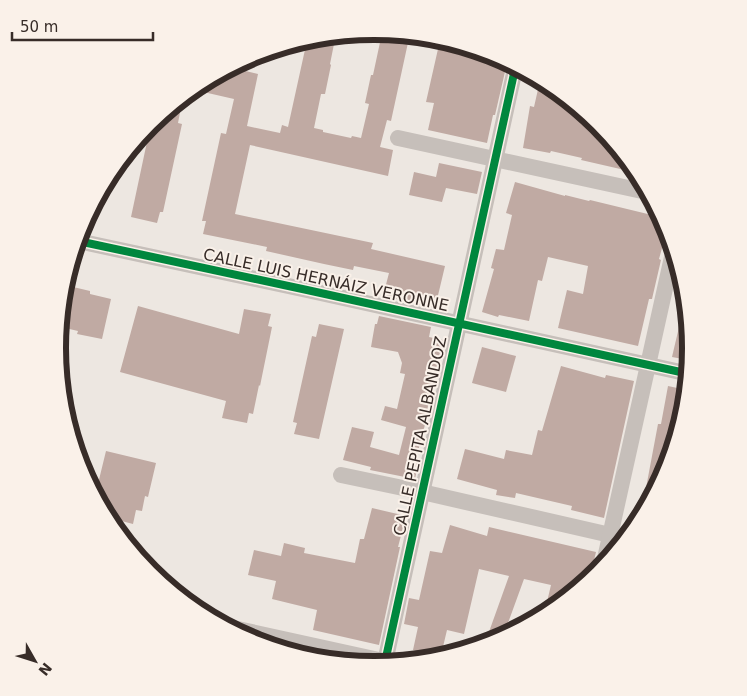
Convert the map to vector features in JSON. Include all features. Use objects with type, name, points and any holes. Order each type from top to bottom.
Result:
[{"type":"street","name":"CALLE PEPITA ALBANDOZ","points":[[387,655],[514,74]]},
{"type":"street","points":[[398,138],[638,190]]},
{"type":"street","name":"CALLE LUIS HERNÁIZ VERONNE","points":[[84,242],[681,372]]},
{"type":"street","points":[[341,476],[422,492],[615,536],[670,265]]},
{"type":"street","points":[[257,633],[355,655]]},
{"type":"building","points":[[380,40],[408,42],[391,121],[387,120],[380,147],[393,150],[388,176],[250,145],[235,214],[373,243],[371,249],[445,266],[435,308],[383,296],[389,273],[354,266],[353,270],[324,264],[266,251],[267,247],[203,234],[206,221],[202,221],[221,133],[226,134],[234,99],[202,92],[241,70],[258,74],[247,126],[280,133],[282,125],[288,127],[305,48],[334,43],[325,94],[321,94],[314,128],[323,130],[323,132],[351,138],[352,136],[361,138],[369,104],[365,103],[371,75],[373,75]]},
{"type":"building","points":[[438,49],[473,56],[505,70],[487,143],[428,130],[434,103],[426,102]]},
{"type":"building","points":[[538,88],[577,116],[605,145],[625,170],[551,151],[550,153],[523,148],[530,106],[534,107]]},
{"type":"building","points":[[181,108],[178,123],[182,124],[163,212],[160,212],[157,223],[131,217],[148,139]]},
{"type":"building","points":[[439,163],[482,172],[477,194],[446,188],[442,202],[409,195],[414,172],[436,177]]},
{"type":"building","points":[[515,182],[565,196],[651,215],[663,244],[652,299],[649,299],[638,346],[558,328],[567,290],[583,294],[588,266],[548,257],[542,281],[538,280],[529,321],[499,315],[498,317],[482,312],[494,269],[491,268],[496,249],[504,250],[512,215],[506,213]]},
{"type":"building","points":[[71,287],[90,291],[90,294],[111,299],[102,339],[77,334],[78,331],[66,328]]},
{"type":"building","points":[[138,306],[239,334],[244,309],[271,314],[268,326],[272,327],[260,386],[253,414],[249,413],[247,423],[222,418],[226,401],[120,372]]},
{"type":"building","points":[[379,316],[431,327],[429,337],[443,340],[416,459],[419,460],[415,479],[370,470],[371,467],[343,460],[352,427],[374,432],[370,447],[399,455],[406,427],[381,420],[385,406],[397,409],[405,374],[400,373],[402,363],[398,352],[371,347],[375,324],[377,324]]},
{"type":"building","points":[[680,321],[681,359],[672,357]]},
{"type":"building","points":[[319,324],[344,329],[319,439],[294,434],[297,423],[293,422],[312,336],[316,337]]},
{"type":"building","points":[[482,347],[516,356],[506,392],[472,383]]},
{"type":"building","points":[[561,366],[605,378],[606,375],[634,381],[604,518],[571,510],[572,506],[516,493],[515,498],[496,495],[497,490],[457,479],[465,449],[504,459],[506,450],[532,455],[538,430],[542,431]]},
{"type":"building","points":[[668,386],[679,388],[676,408],[665,447],[645,493],[658,424],[661,424]]},
{"type":"building","points":[[106,451],[156,463],[148,497],[145,496],[142,511],[136,510],[133,524],[118,520],[98,485]]},
{"type":"building","points":[[372,508],[406,516],[379,645],[313,630],[317,610],[272,599],[276,581],[248,575],[254,550],[281,556],[284,543],[305,548],[304,553],[355,563],[360,539],[364,539]]},
{"type":"building","points":[[450,525],[487,536],[489,527],[596,552],[591,566],[577,580],[547,603],[551,585],[524,579],[507,625],[488,634],[509,576],[479,569],[464,634],[447,630],[443,648],[421,652],[413,650],[418,627],[404,624],[409,598],[419,600],[430,551],[442,553]]},
{"type":"cycle path","points":[[386,655],[514,74]]},
{"type":"cycle path","points":[[84,242],[681,372]]}]
